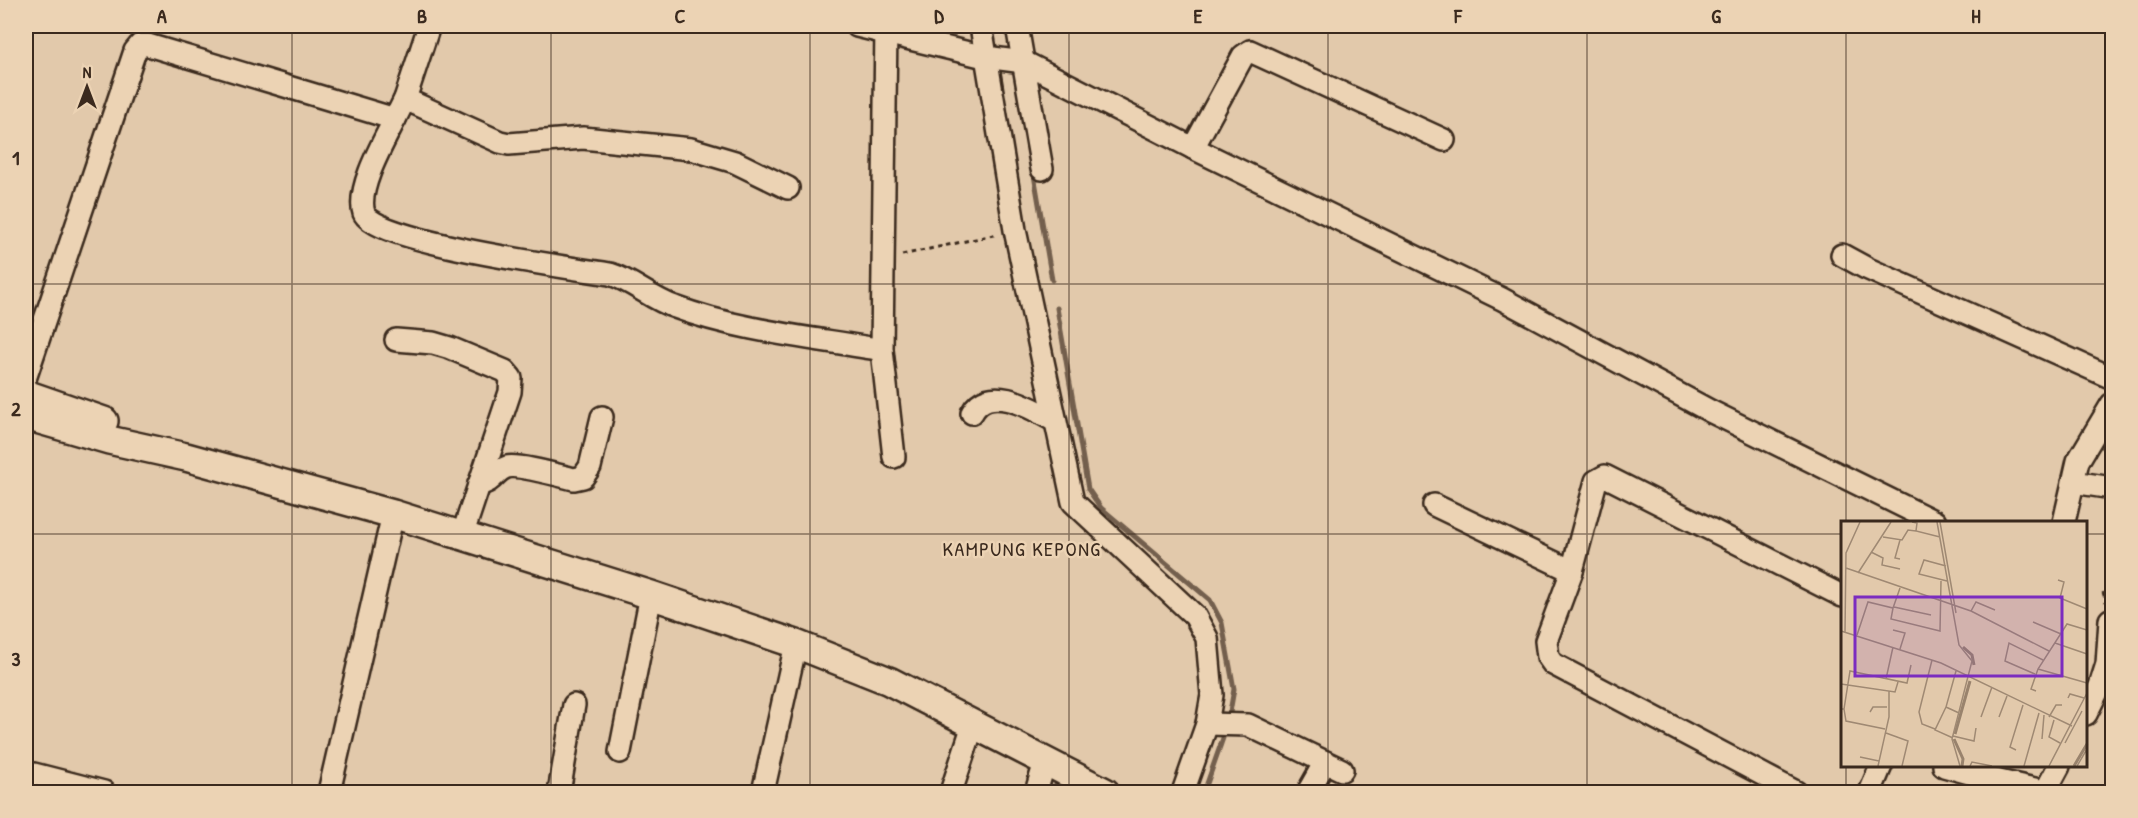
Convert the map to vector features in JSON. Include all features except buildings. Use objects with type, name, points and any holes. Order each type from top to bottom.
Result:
[{"type":"main road","points":[[26,410],[113,425],[186,457],[393,514],[651,595],[796,644],[889,681],[1105,792]]},
{"type":"street","points":[[429,26],[405,99],[377,155],[365,187],[364,212],[374,224],[459,249],[610,274],[620,277],[647,295],[673,307],[729,323],[882,350]]},
{"type":"street","points":[[857,26],[886,30],[988,58],[1021,61],[1502,299],[1710,411],[1933,521]]},
{"type":"street","points":[[981,26],[1015,230],[1073,502],[1195,616],[1207,638],[1212,695],[1207,724],[1183,792]]},
{"type":"street","points":[[1017,26],[1021,61],[1042,169]]},
{"type":"street","points":[[886,30],[882,350],[894,457]]},
{"type":"street","points":[[26,376],[135,51],[140,45],[148,45],[395,119]]},
{"type":"street","points":[[1193,148],[1243,56],[1250,51],[1444,140]]},
{"type":"street","points":[[405,99],[500,142],[509,144],[583,138],[690,149],[735,162],[788,188]]},
{"type":"street","points":[[1842,255],[1866,268],[2112,378]]},
{"type":"street","points":[[396,340],[433,343],[450,348],[505,371],[511,378],[510,392],[462,536]]},
{"type":"street","points":[[972,413],[977,404],[995,398],[1032,408],[1055,421]]},
{"type":"street","points":[[2064,521],[2078,461],[2112,404]]},
{"type":"street","points":[[479,484],[488,483],[502,470],[513,467],[574,479],[583,477],[590,467],[602,417]]},
{"type":"street","points":[[1796,792],[1553,664],[1548,657],[1546,641],[1572,571],[1596,481],[1605,476],[1841,595]]},
{"type":"street","points":[[2073,482],[2112,488]]},
{"type":"street","points":[[1434,505],[1572,571]]},
{"type":"street","points":[[329,792],[393,514]]},
{"type":"street","points":[[620,752],[651,595]]},
{"type":"street","points":[[2087,710],[2100,686],[2107,664],[2109,620]]},
{"type":"street","points":[[763,792],[796,644]]},
{"type":"street","points":[[559,792],[574,705]]},
{"type":"street","points":[[1207,724],[1248,725],[1333,766],[1308,792]]},
{"type":"street","points":[[951,792],[973,725]]},
{"type":"street","points":[[1036,792],[1045,762]]},
{"type":"street","points":[[1870,792],[1880,767]]},
{"type":"street","points":[[1949,767],[1997,787],[2047,792],[2058,767]]},
{"type":"street","points":[[26,772],[104,792]]},
{"type":"path","points":[[882,259],[1015,230]]},
{"type":"waterway","points":[[1033,169],[1052,280]]},
{"type":"waterway","points":[[1057,308],[1088,489],[1101,508],[1210,600],[1222,623],[1234,689],[1229,718]]},
{"type":"waterway","points":[[1204,792],[1223,738]]},
{"type":"district","name":"KAMPUNG KEPONG","points":[[1022,549]]}]
